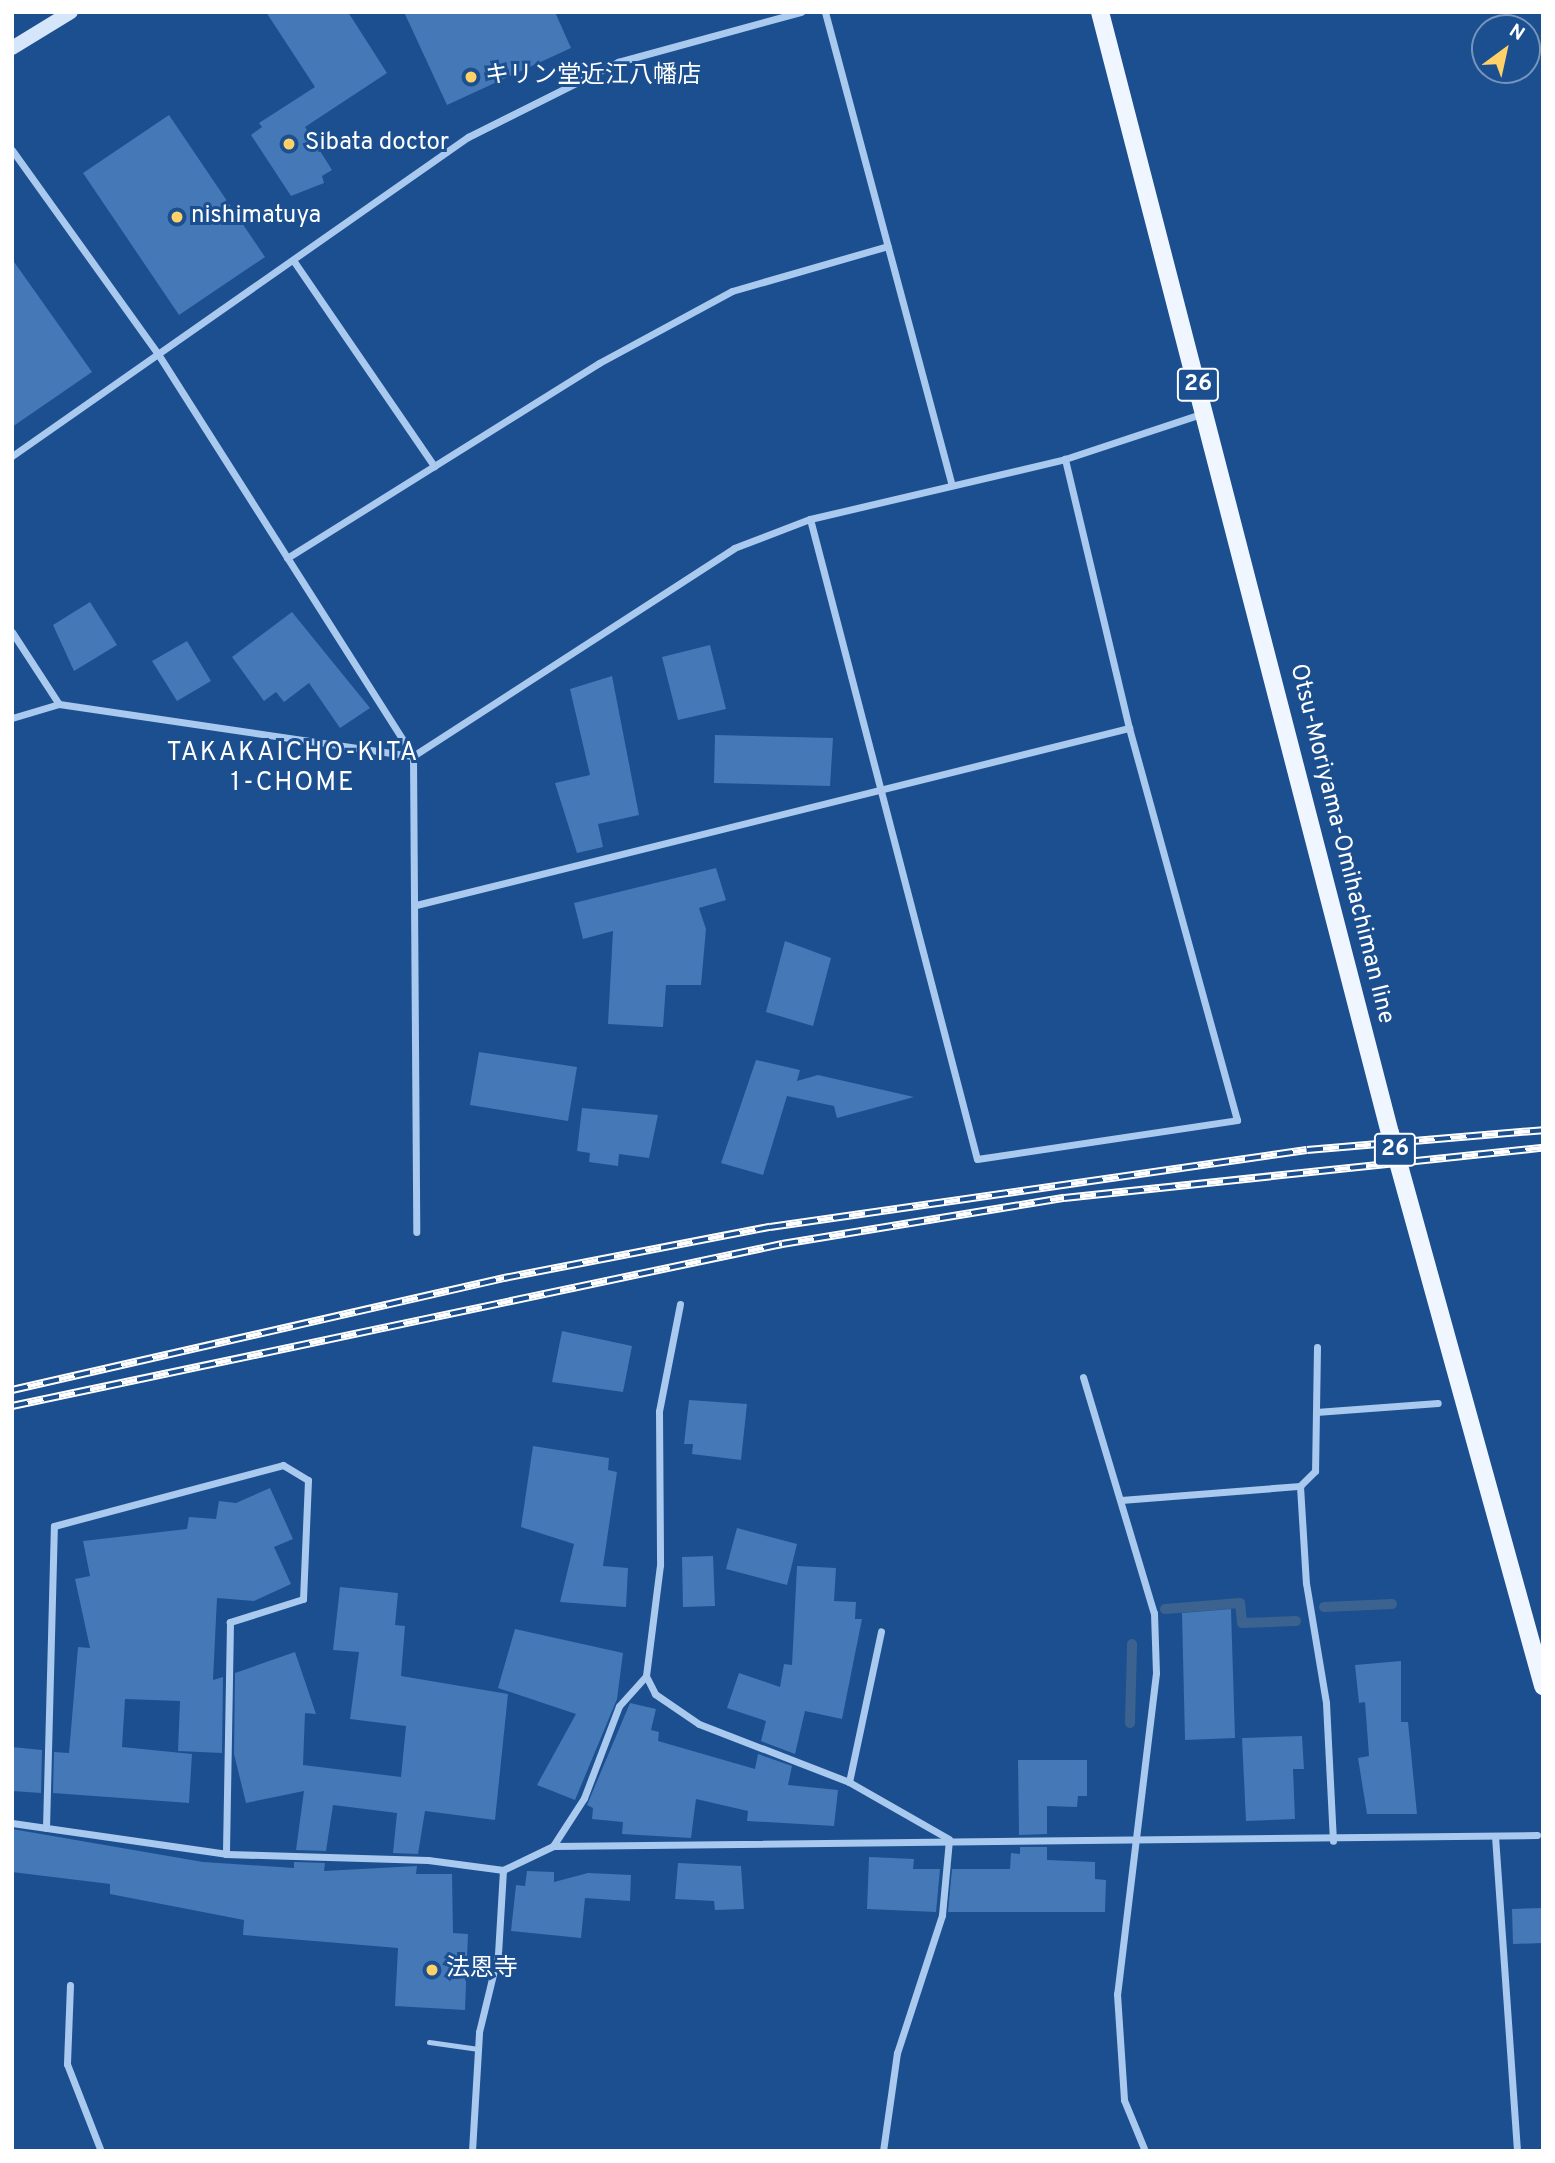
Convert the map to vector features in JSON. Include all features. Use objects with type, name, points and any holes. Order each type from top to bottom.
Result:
[{"type":"main road","name":"Otsu-Moriyama-Omihachiman line","points":[[1100,12],[1295,759],[1543,1686]]},
{"type":"street","points":[[12,48],[71,12]]},
{"type":"street","points":[[12,456],[468,137],[618,62],[801,12]]},
{"type":"street","points":[[825,12],[951,482]]},
{"type":"street","points":[[12,150],[158,354],[413,756],[416,1232]]},
{"type":"street","points":[[287,558],[599,363],[732,291],[888,246]]},
{"type":"street","points":[[293,260],[434,466]]},
{"type":"street","points":[[12,718],[59,704],[413,756],[722,555],[810,519],[951,482],[1065,458],[1205,413]]},
{"type":"street","points":[[810,519],[878,792],[977,1159],[1237,1120],[1129,728],[1065,458]]},
{"type":"street","points":[[12,632],[59,704]]},
{"type":"street","points":[[416,905],[1129,728]]},
{"type":"street","points":[[553,1846],[584,1798],[619,1706],[646,1676],[660,1565],[659,1411],[680,1304]]},
{"type":"street","points":[[1121,1500],[1300,1486],[1315,1471],[1317,1347]]},
{"type":"street","points":[[1083,1377],[1121,1500],[1155,1637],[1117,1994],[1124,2099],[1145,2151]]},
{"type":"street","points":[[1316,1412],[1438,1403]]},
{"type":"street","points":[[46,1828],[54,1526],[283,1465],[308,1480],[303,1600],[230,1622],[226,1854]]},
{"type":"street","points":[[1300,1486],[1306,1583],[1326,1703],[1333,1841]]},
{"type":"street","points":[[849,1782],[881,1631]]},
{"type":"street","points":[[646,1676],[656,1694],[699,1724],[849,1782],[922,1818],[949,1840]]},
{"type":"street","points":[[12,1823],[226,1854],[428,1860],[503,1870],[553,1846],[949,1840],[1333,1841],[1538,1835]]},
{"type":"street","points":[[1495,1836],[1517,2151]]},
{"type":"street","points":[[883,2151],[897,2053],[942,1915],[949,1840]]},
{"type":"street","points":[[472,2151],[479,2049],[498,1954],[503,1870]]},
{"type":"street","points":[[70,1984],[66,2064],[101,2151]]},
{"type":"lane","points":[[429,2042],[479,2049]]},
{"type":"building","points":[[266,12],[348,12],[387,73],[305,127],[332,170],[322,176],[324,183],[291,196],[251,135],[262,127],[259,123],[315,87]]},
{"type":"building","name":"キリン堂近江八幡店","points":[[404,12],[555,12],[571,48],[447,105]]},
{"type":"building","points":[[169,115],[265,257],[179,315],[83,173]]},
{"type":"building","points":[[12,259],[92,372],[12,427]]},
{"type":"building","points":[[90,602],[117,645],[74,671],[53,625]]},
{"type":"building","points":[[292,612],[370,708],[340,728],[309,683],[284,702],[276,692],[264,701],[232,657]]},
{"type":"building","points":[[187,641],[211,681],[177,701],[152,661]]},
{"type":"building","points":[[710,645],[726,709],[678,720],[662,657]]},
{"type":"building","points":[[612,676],[639,815],[598,824],[603,847],[577,853],[555,783],[590,775],[570,689]]},
{"type":"building","points":[[715,735],[833,738],[830,786],[714,783]]},
{"type":"building","points":[[716,868],[726,900],[699,908],[706,929],[701,985],[666,985],[663,1027],[608,1024],[613,931],[583,939],[574,903]]},
{"type":"building","points":[[785,941],[831,958],[813,1026],[766,1012]]},
{"type":"building","points":[[479,1052],[577,1067],[568,1121],[470,1105]]},
{"type":"building","points":[[756,1060],[800,1070],[797,1081],[818,1075],[914,1097],[837,1118],[834,1106],[787,1096],[763,1175],[721,1163]]},
{"type":"building","points":[[582,1108],[658,1115],[649,1158],[619,1154],[618,1166],[589,1162],[590,1153],[577,1151]]},
{"type":"building","points":[[562,1331],[632,1346],[623,1392],[552,1382]]},
{"type":"building","points":[[689,1400],[747,1404],[741,1460],[692,1454],[693,1444],[684,1444]]},
{"type":"building","points":[[533,1446],[609,1458],[608,1470],[617,1472],[603,1566],[628,1568],[626,1607],[560,1602],[574,1544],[521,1527]]},
{"type":"building","points":[[270,1488],[293,1539],[274,1547],[291,1584],[254,1601],[217,1598],[213,1680],[223,1677],[222,1753],[178,1751],[180,1701],[125,1699],[122,1747],[192,1754],[189,1803],[53,1793],[54,1752],[69,1753],[78,1647],[90,1648],[75,1579],[90,1576],[83,1541],[187,1529],[189,1517],[216,1519],[219,1501],[236,1503]]},
{"type":"building","points":[[737,1528],[797,1544],[787,1585],[726,1569]]},
{"type":"building","points":[[713,1556],[715,1606],[683,1607],[682,1557]]},
{"type":"building","points":[[797,1566],[836,1568],[834,1601],[856,1602],[855,1619],[862,1619],[842,1719],[805,1711],[795,1754],[761,1741],[766,1721],[727,1708],[739,1673],[780,1687],[784,1664],[792,1665]]},
{"type":"building","points":[[340,1587],[398,1593],[395,1625],[405,1626],[401,1676],[508,1694],[495,1820],[425,1811],[418,1854],[393,1853],[397,1813],[333,1805],[326,1851],[296,1850],[304,1791],[246,1803],[234,1754],[235,1673],[295,1652],[316,1714],[305,1713],[303,1765],[401,1777],[406,1726],[350,1719],[359,1652],[333,1650]]},
{"type":"building","points":[[1231,1609],[1235,1738],[1185,1740],[1182,1613]]},
{"type":"building","points":[[515,1629],[623,1653],[617,1699],[575,1800],[537,1785],[576,1714],[498,1688]]},
{"type":"building","points":[[1401,1661],[1401,1722],[1408,1722],[1417,1814],[1367,1814],[1358,1758],[1369,1756],[1365,1702],[1359,1703],[1355,1665]]},
{"type":"building","points":[[630,1703],[656,1709],[651,1730],[659,1732],[658,1741],[755,1769],[758,1754],[792,1766],[788,1785],[838,1790],[834,1826],[747,1821],[748,1811],[696,1799],[691,1838],[622,1834],[623,1822],[592,1819],[593,1808],[587,1805]]},
{"type":"building","points":[[1302,1736],[1304,1769],[1293,1769],[1295,1819],[1246,1821],[1242,1738]]},
{"type":"building","points":[[12,1747],[42,1750],[41,1793],[12,1791]]},
{"type":"building","points":[[1018,1760],[1087,1760],[1087,1796],[1078,1796],[1077,1807],[1047,1806],[1047,1834],[1019,1835]]},
{"type":"building","points":[[12,1829],[203,1862],[294,1868],[294,1862],[325,1863],[324,1871],[417,1866],[416,1874],[452,1874],[453,1933],[468,1934],[465,2010],[395,2006],[398,1948],[243,1935],[244,1920],[110,1894],[110,1884],[12,1872]]},
{"type":"building","points":[[1020,1847],[1047,1847],[1047,1860],[1095,1862],[1095,1879],[1106,1880],[1105,1912],[948,1912],[952,1869],[1010,1869],[1011,1853],[1020,1854]]},
{"type":"building","points":[[869,1857],[914,1859],[913,1869],[940,1869],[936,1912],[867,1909]]},
{"type":"building","points":[[678,1863],[741,1866],[744,1909],[715,1910],[714,1901],[675,1899]]},
{"type":"building","points":[[527,1871],[554,1872],[554,1882],[588,1873],[631,1875],[630,1901],[585,1898],[581,1938],[511,1931],[516,1885],[525,1886]]},
{"type":"building","points":[[1543,1908],[1543,1943],[1513,1944],[1512,1909]]},
{"type":"waterway","points":[[1165,1609],[1240,1603],[1242,1623],[1296,1621]]},
{"type":"waterway","points":[[1324,1607],[1392,1604]]},
{"type":"waterway","points":[[1130,1723],[1132,1644]]},
{"type":"railway","points":[[12,1390],[504,1278],[770,1227],[1307,1150],[1543,1130]]},
{"type":"railway","points":[[12,1406],[782,1244],[1064,1198],[1543,1148]]},
{"type":"place","name":"キリン堂近江八幡店","points":[[471,77]]},
{"type":"place","name":"Sibata doctor","points":[[289,144]]},
{"type":"place","name":"nishimatuya","points":[[177,217]]},
{"type":"place","name":"法恩寺","points":[[432,1970]]},
{"type":"district","name":"TAKAKAICHO-KITA 1-CHOME","points":[[293,769]]}]
